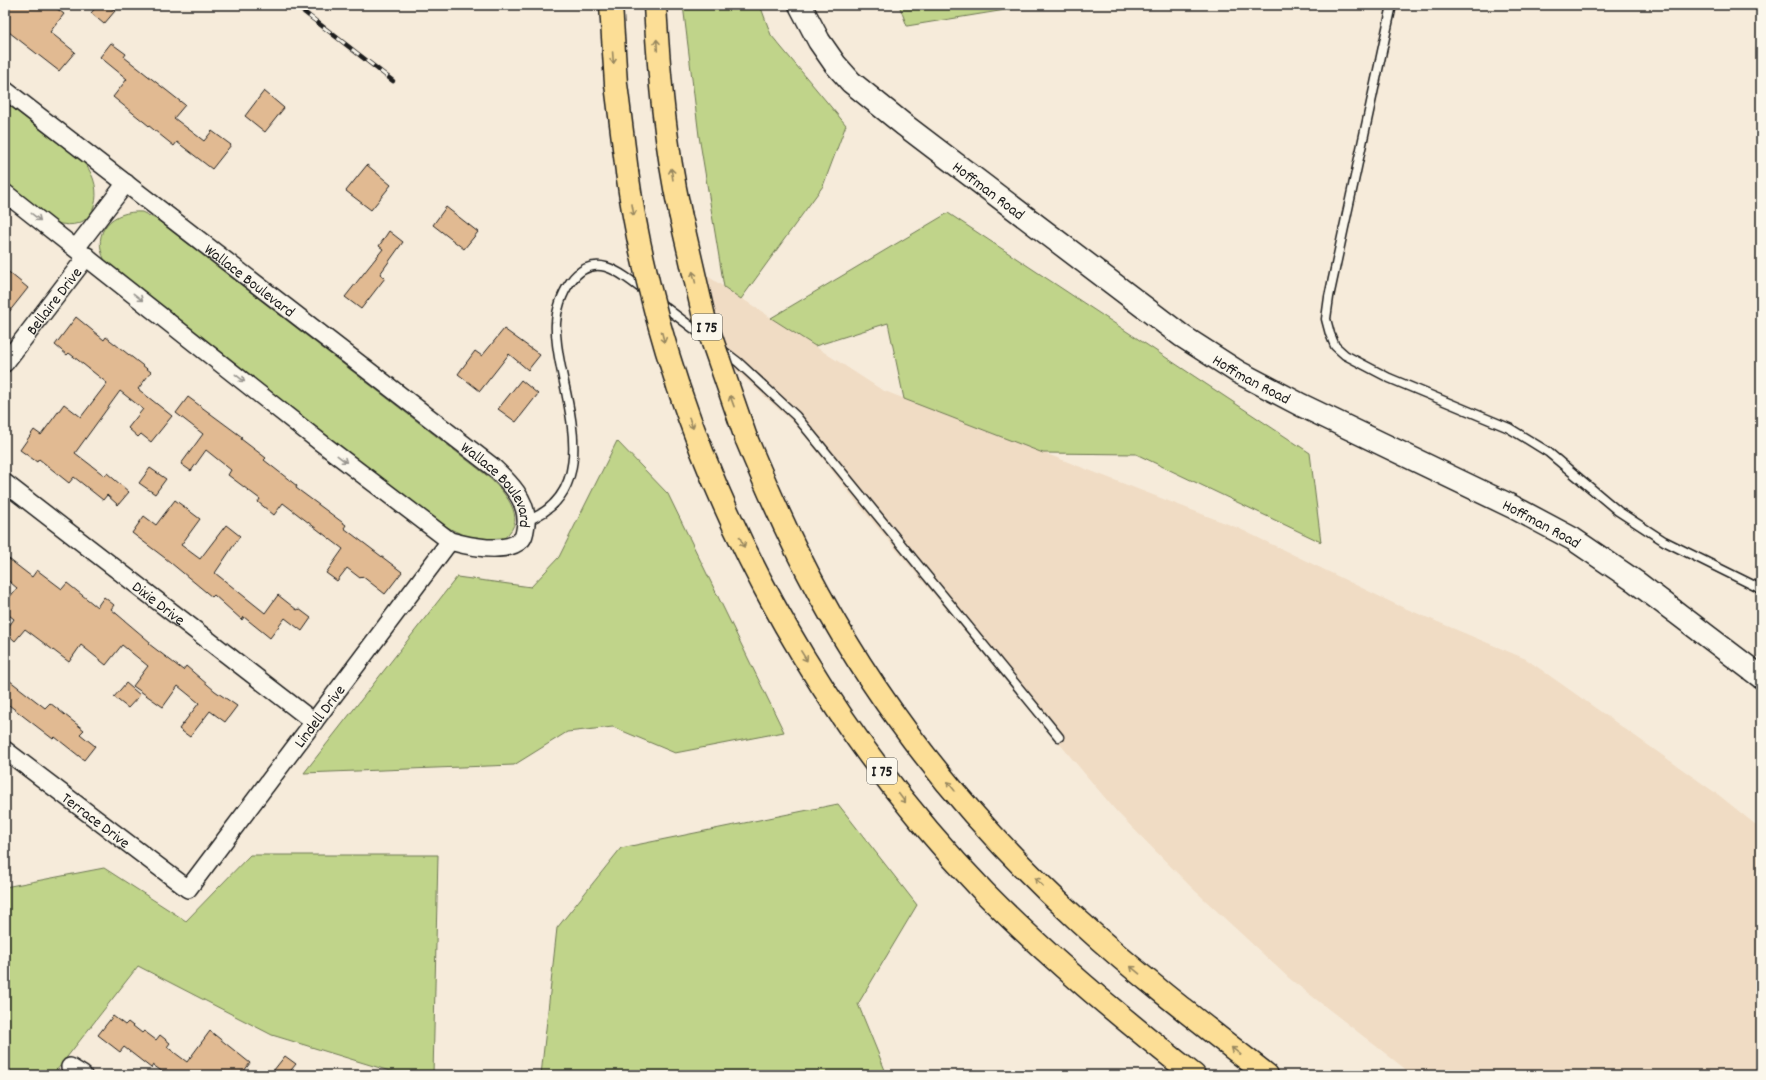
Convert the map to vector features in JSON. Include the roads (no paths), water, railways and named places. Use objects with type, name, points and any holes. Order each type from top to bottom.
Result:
[{"type":"highway","name":"I 75","points":[[611,5],[616,84],[627,172],[648,282],[666,349],[695,434],[716,486],[764,587],[811,668],[875,762],[910,808],[942,846],[1006,914],[1090,991],[1194,1075]]},
{"type":"highway","name":"I 75","points":[[656,5],[658,60],[672,176],[689,259],[704,317],[746,438],[779,516],[820,596],[881,693],[920,747],[959,796],[1008,850],[1080,922],[1154,986],[1267,1075]]},
{"type":"street","name":"Hoffman Road","points":[[800,5],[819,41],[835,64],[851,82],[903,124],[1182,336],[1238,372],[1294,402],[1513,507],[1573,539],[1636,582],[1761,678]]},
{"type":"street","name":"Wallace Boulevard","points":[[5,90],[493,467],[517,492],[524,507],[526,521],[525,531],[522,538],[508,546],[486,548],[462,545],[450,541],[320,442],[5,193]]},
{"type":"street","name":"Bellaire Drive","points":[[5,363],[126,183]]},
{"type":"street","name":"Dixie Drive","points":[[5,483],[314,722]]},
{"type":"street","name":"Lindell Drive","points":[[188,890],[450,541]]},
{"type":"street","name":"Terrace Drive","points":[[5,750],[188,890]]},
{"type":"lane","points":[[1392,5],[1329,297],[1326,319],[1335,346],[1345,355],[1389,378],[1509,428],[1548,452],[1618,511],[1664,541],[1761,589]]},
{"type":"lane","points":[[526,521],[544,513],[557,502],[563,494],[571,471],[573,447],[571,415],[557,345],[556,323],[558,308],[566,289],[578,274],[587,268],[594,266],[605,267],[619,272],[738,362],[796,416],[1059,737]]},
{"type":"railway","points":[[295,5],[393,81]]}]
